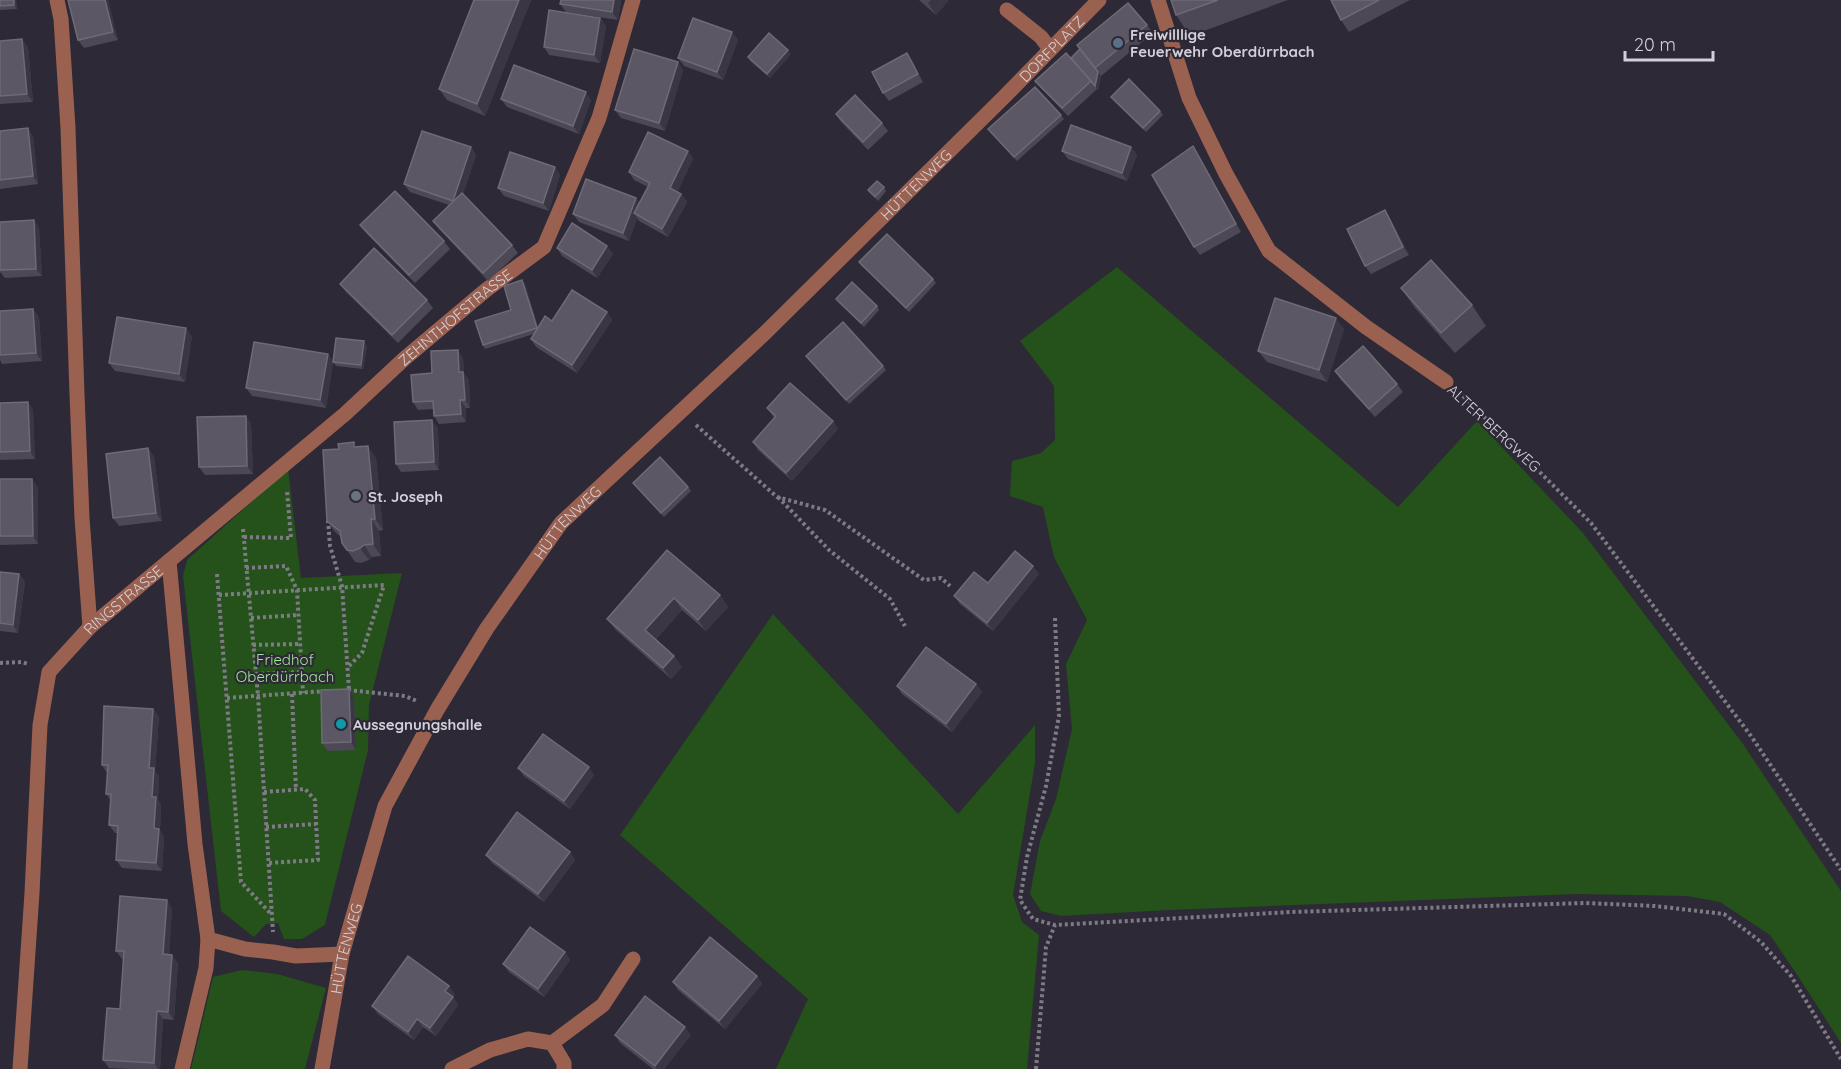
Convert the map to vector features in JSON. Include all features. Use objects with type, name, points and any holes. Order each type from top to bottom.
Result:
[{"type":"street","points":[[57,0],[61,19],[68,128],[80,473],[90,627]]},
{"type":"street","name":"ZEHNTHOFSTRASSE","points":[[169,561],[345,414],[404,359],[486,290],[544,247],[599,118],[633,0]]},
{"type":"street","name":"DORFPLATZ","points":[[1003,98],[1098,0]]},
{"type":"street","name":"ALTER BERGWEG","points":[[1158,0],[1189,98],[1226,174],[1269,251],[1366,327],[1446,382]]},
{"type":"street","points":[[1007,10],[1041,37],[1050,49]]},
{"type":"street","name":"HÜTTENWEG","points":[[322,1069],[342,954],[385,806],[437,710],[487,628],[561,523],[765,333],[1003,98]]},
{"type":"street","name":"RINGSTRASSE","points":[[48,672],[90,627],[169,561]]},
{"type":"street","name":"RINGSTRASSE","points":[[169,561],[195,844],[208,939],[206,968],[182,1069]]},
{"type":"street","points":[[20,1069],[40,725],[48,672]]},
{"type":"street","points":[[208,939],[245,949],[296,956],[342,954]]},
{"type":"street","points":[[452,1069],[490,1050],[528,1039],[552,1043],[603,1005],[633,959]]},
{"type":"street","points":[[552,1043],[564,1063],[564,1069]]},
{"type":"path","name":"ALTER BERGWEG","points":[[1446,382],[1471,402],[1591,523],[1751,736],[1841,870]]},
{"type":"path","points":[[682,412],[777,497],[829,550],[890,599],[905,626]]},
{"type":"path","points":[[244,537],[291,538],[284,465]]},
{"type":"path","points":[[777,497],[825,510],[924,580],[941,578],[950,586]]},
{"type":"path","points":[[240,502],[258,696],[273,952]]},
{"type":"path","points":[[328,511],[330,546],[342,586],[349,690]]},
{"type":"path","points":[[246,568],[286,566],[297,590],[303,693]]},
{"type":"path","points":[[217,574],[241,882],[272,914]]},
{"type":"path","points":[[219,595],[384,585],[362,653],[348,667]]},
{"type":"path","points":[[250,618],[298,615]]},
{"type":"path","points":[[1055,618],[1059,716],[1046,786],[1027,857],[1020,900],[1033,919],[1055,925],[1291,912],[1585,903],[1655,906],[1724,914],[1761,942],[1791,976],[1841,1059]]},
{"type":"path","points":[[253,645],[299,644]]},
{"type":"path","points":[[0,663],[22,662],[48,672]]},
{"type":"path","points":[[255,674],[301,672]]},
{"type":"path","points":[[227,698],[349,690],[405,696],[437,710]]},
{"type":"path","points":[[292,694],[296,790]]},
{"type":"path","points":[[264,792],[305,789],[315,800],[318,860],[268,863]]},
{"type":"path","points":[[266,827],[316,824]]},
{"type":"path","points":[[1036,1069],[1046,947],[1055,925]]},
{"type":"green space","points":[[1117,267],[1398,507],[1477,421],[1583,533],[1743,744],[1841,891],[1841,1043],[1770,935],[1720,902],[1687,896],[1577,894],[1061,916],[1041,911],[1030,894],[1040,841],[1056,799],[1072,729],[1066,664],[1087,620],[1054,557],[1043,507],[1010,496],[1012,461],[1041,453],[1055,440],[1054,386],[1020,341]]},
{"type":"green space","name":"Friedhof Oberdürrbach","points":[[288,469],[301,578],[402,573],[369,705],[368,750],[325,925],[302,939],[284,939],[278,923],[266,924],[254,937],[221,911],[183,576],[187,560]]},
{"type":"green space","points":[[773,614],[958,814],[1035,725],[1035,763],[1013,895],[1022,922],[1039,935],[1027,1069],[776,1069],[808,999],[620,835]]},
{"type":"green space","points":[[242,970],[277,974],[326,988],[305,1069],[191,1069],[213,977]]},
{"type":"building","points":[[0,0],[14,0],[14,5],[0,6]]},
{"type":"building","points":[[68,0],[105,0],[113,32],[78,40]]},
{"type":"building","points":[[474,0],[519,0],[477,104],[439,89]]},
{"type":"building","points":[[561,0],[614,0],[612,12],[560,4]]},
{"type":"building","points":[[1171,0],[1218,0],[1176,15]]},
{"type":"building","points":[[1331,0],[1379,0],[1341,20]]},
{"type":"building","name":"Freiwilllige Feuerwehr Oberdürrbach","points":[[1128,3],[1147,25],[1095,68],[1077,45]]},
{"type":"building","points":[[549,10],[600,18],[594,55],[544,47]]},
{"type":"building","points":[[693,18],[732,32],[717,72],[678,58]]},
{"type":"building","points":[[769,33],[788,50],[767,74],[748,57]]},
{"type":"building","points":[[22,39],[27,94],[0,96],[0,41]]},
{"type":"building","points":[[634,49],[678,62],[659,123],[615,110]]},
{"type":"building","points":[[1080,49],[1098,72],[1095,86],[1071,58]]},
{"type":"building","points":[[907,53],[918,74],[883,93],[872,72]]},
{"type":"building","points":[[1066,53],[1091,81],[1062,108],[1035,81]]},
{"type":"building","points":[[514,65],[586,92],[573,126],[501,99]]},
{"type":"building","points":[[1129,79],[1160,111],[1143,128],[1111,97]]},
{"type":"building","points":[[1035,87],[1061,115],[1014,157],[988,129]]},
{"type":"building","points":[[855,95],[882,123],[863,142],[836,114]]},
{"type":"building","points":[[1071,125],[1131,147],[1122,173],[1062,151]]},
{"type":"building","points":[[28,128],[33,176],[0,180],[0,131]]},
{"type":"building","points":[[422,131],[471,147],[453,201],[404,184]]},
{"type":"building","points":[[648,132],[688,151],[670,188],[681,194],[662,229],[634,213],[650,183],[629,172]]},
{"type":"building","points":[[1193,146],[1236,224],[1194,247],[1152,175]]},
{"type":"building","points":[[510,152],[555,167],[543,203],[498,188]]},
{"type":"building","points":[[586,179],[636,198],[623,233],[573,214]]},
{"type":"building","points":[[877,181],[884,187],[875,197],[868,190]]},
{"type":"building","points":[[395,191],[444,241],[409,275],[360,225]]},
{"type":"building","points":[[462,193],[512,245],[483,273],[433,221]]},
{"type":"building","points":[[1385,210],[1403,247],[1365,266],[1347,229]]},
{"type":"building","points":[[34,220],[36,269],[0,270],[0,222]]},
{"type":"building","points":[[572,223],[607,246],[592,270],[557,248]]},
{"type":"building","points":[[887,234],[933,279],[906,308],[859,262]]},
{"type":"building","points":[[374,248],[427,300],[392,335],[340,284]]},
{"type":"building","points":[[1431,260],[1472,305],[1441,333],[1401,288]]},
{"type":"building","points":[[522,280],[537,328],[483,345],[475,321],[511,310],[504,286]]},
{"type":"building","points":[[852,282],[877,306],[861,323],[836,299]]},
{"type":"building","points":[[572,290],[607,312],[572,365],[531,339],[545,316],[552,321]]},
{"type":"building","points":[[1275,298],[1336,318],[1319,370],[1258,351]]},
{"type":"building","points":[[33,309],[36,353],[0,355],[0,311]]},
{"type":"building","points":[[117,317],[186,328],[179,374],[109,363]]},
{"type":"building","points":[[843,322],[883,366],[846,400],[806,356]]},
{"type":"building","points":[[336,338],[364,341],[361,365],[333,362]]},
{"type":"building","points":[[254,342],[328,354],[320,400],[246,388]]},
{"type":"building","points":[[1363,346],[1397,384],[1369,409],[1335,371]]},
{"type":"building","points":[[458,350],[459,372],[463,372],[465,400],[460,400],[461,414],[434,416],[433,401],[413,402],[411,375],[432,373],[431,351]]},
{"type":"building","points":[[790,383],[833,421],[786,473],[753,442],[776,416],[767,408]]},
{"type":"building","points":[[28,402],[30,451],[0,452],[0,403]]},
{"type":"building","points":[[246,416],[247,466],[199,467],[197,417]]},
{"type":"building","points":[[432,420],[434,462],[396,464],[394,422]]},
{"type":"building","name":"St. Joseph","points":[[354,442],[354,447],[368,446],[375,519],[371,519],[373,544],[364,545],[353,551],[347,550],[342,543],[340,531],[327,521],[323,450],[339,449],[338,444]]},
{"type":"building","points":[[148,448],[156,513],[113,518],[106,454]]},
{"type":"building","points":[[660,457],[688,487],[661,513],[633,483]]},
{"type":"building","points":[[0,479],[32,479],[33,536],[0,536]]},
{"type":"building","points":[[667,550],[720,595],[698,620],[674,598],[645,630],[674,656],[663,668],[607,619]]},
{"type":"building","points":[[1015,551],[1033,566],[987,623],[954,596],[974,572],[988,583]]},
{"type":"building","points":[[0,572],[19,574],[13,625],[0,623]]},
{"type":"building","points":[[926,647],[976,684],[946,724],[897,686]]},
{"type":"building","name":"Aussegnungshalle","points":[[349,689],[351,742],[322,743],[321,690]]},
{"type":"building","points":[[104,706],[153,709],[149,768],[154,768],[152,797],[156,797],[154,828],[159,829],[156,863],[116,860],[118,826],[109,825],[111,794],[106,794],[108,765],[102,765]]},
{"type":"building","points":[[543,734],[589,767],[564,801],[518,768]]},
{"type":"building","points":[[517,812],[570,852],[538,894],[486,855]]},
{"type":"building","points":[[120,896],[167,900],[163,954],[172,955],[168,1012],[157,1011],[154,1063],[103,1060],[107,1008],[120,1009],[124,951],[116,951]]},
{"type":"building","points":[[530,927],[565,952],[538,989],[503,964]]},
{"type":"building","points":[[710,937],[757,976],[719,1021],[673,982]]},
{"type":"building","points":[[408,956],[449,986],[445,991],[453,997],[430,1028],[417,1019],[408,1032],[372,1006]]},
{"type":"building","points":[[645,996],[685,1027],[655,1066],[615,1035]]},
{"type":"place","name":"Freiwilllige Feuerwehr Oberdürrbach","points":[[1118,43]]},
{"type":"place","name":"St. Joseph","points":[[356,496]]},
{"type":"place","name":"Aussegnungshalle","points":[[341,724]]}]
